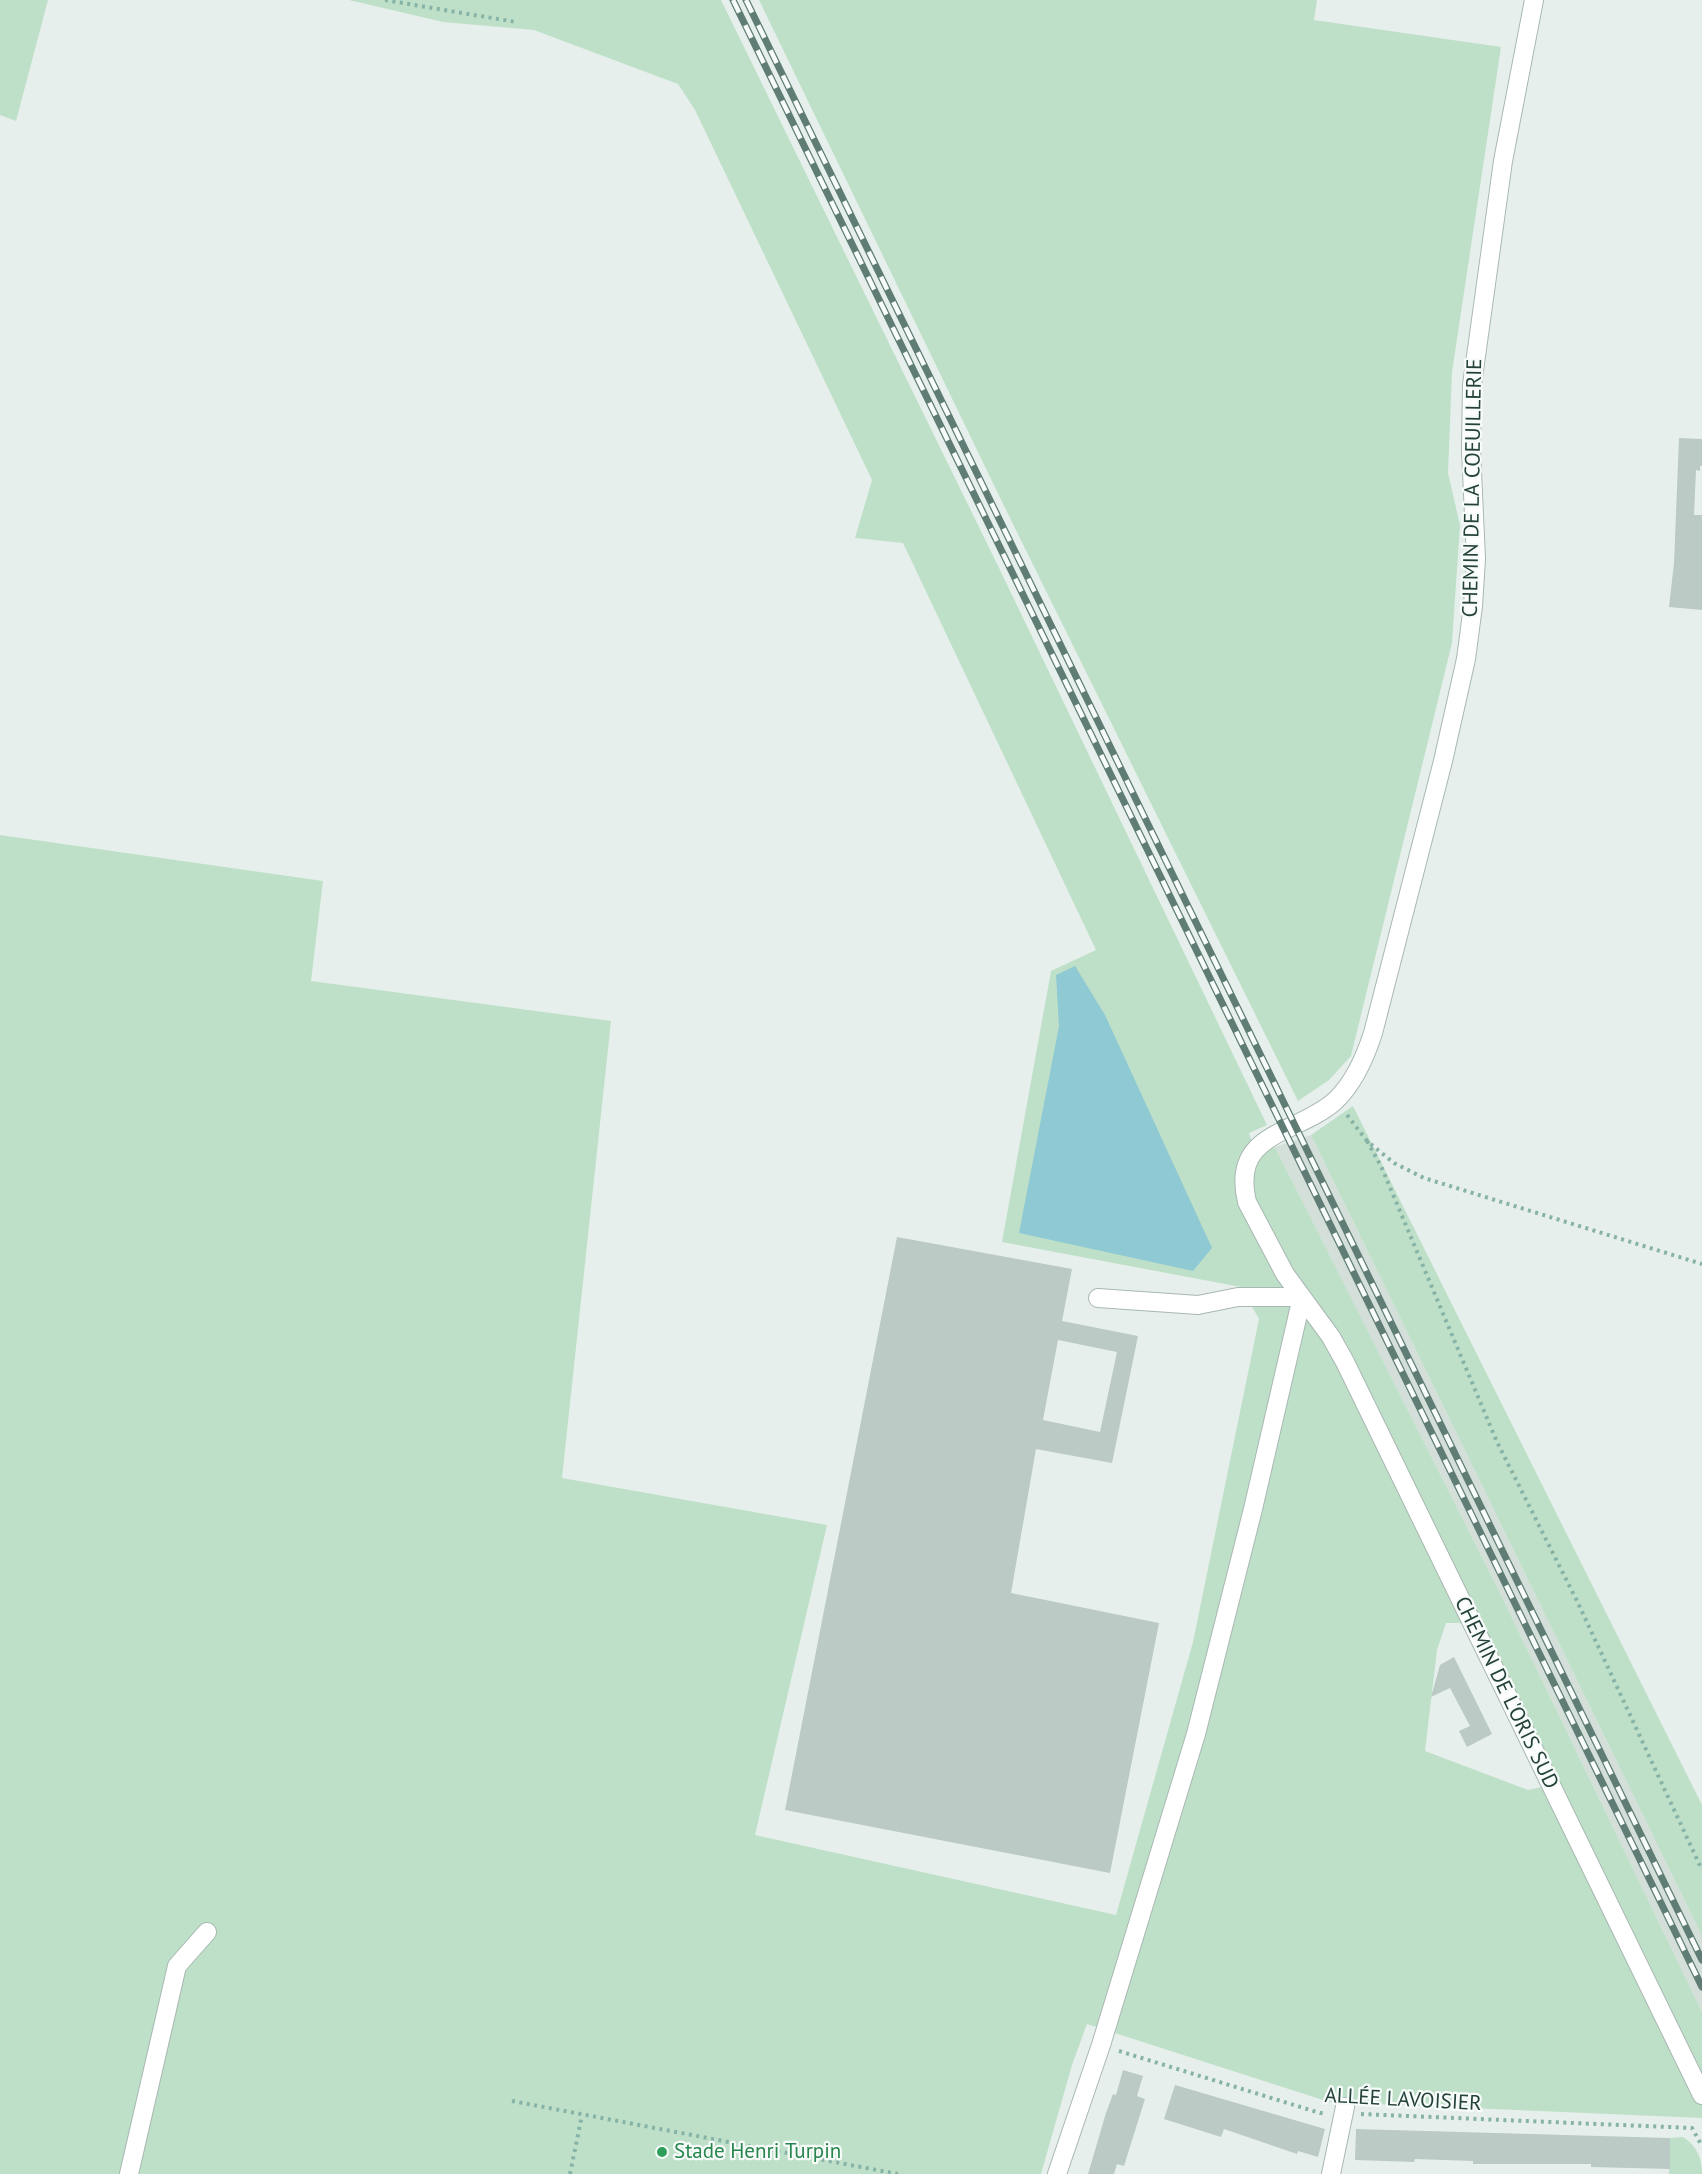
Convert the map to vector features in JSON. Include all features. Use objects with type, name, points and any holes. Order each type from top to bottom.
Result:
[{"type":"street","name":"CHEMIN DE LA COEUILLERIE","points":[[1302,1120],[1320,1112],[1336,1100],[1357,1072],[1373,1033],[1443,761],[1466,659],[1476,559],[1471,450],[1472,385],[1503,161],[1534,0]]},
{"type":"street","name":"CHEMIN DE L'ORIS SUD","points":[[1302,1120],[1261,1143],[1248,1160],[1244,1180],[1247,1202],[1274,1255],[1331,1337],[1345,1362],[1702,2095]]},
{"type":"street","points":[[1057,2174],[1101,2045],[1196,1734],[1253,1509],[1302,1297],[1238,1297],[1198,1305],[1098,1298]]},
{"type":"street","points":[[129,2174],[177,1966],[207,1932]]},
{"type":"street","points":[[1331,2174],[1345,2110]]},
{"type":"path","points":[[385,0],[516,22]]},
{"type":"path","points":[[1336,1100],[1367,1141],[1381,1166],[1497,1442],[1578,1603],[1702,1870]]},
{"type":"path","points":[[1367,1141],[1394,1163],[1424,1178],[1702,1264]]},
{"type":"path","name":"ALLÉE LAVOISIER","points":[[1101,2045],[1320,2113],[1345,2110],[1692,2128],[1702,2146]]},
{"type":"path","points":[[512,2101],[898,2174]]},
{"type":"path","points":[[570,2174],[582,2115]]},
{"type":"shaded area","points":[[1311,1135],[1702,1936],[1702,2012],[1498,1589],[1275,1147]]},
{"type":"green space","points":[[0,0],[48,0],[16,121],[0,115]]},
{"type":"green space","points":[[349,0],[721,0],[1000,570],[1267,1125],[1249,1133],[1256,1155],[1275,1147],[1498,1589],[1702,2012],[1702,2118],[1329,2102],[1087,2024],[1072,2065],[1041,2174],[0,2174],[0,835],[323,881],[311,981],[611,1021],[562,1478],[827,1525],[755,1835],[1116,1915],[1193,1642],[1259,1319],[1241,1287],[1002,1242],[1051,971],[1096,950],[903,543],[855,538],[872,480],[695,110],[678,84],[534,30],[443,22]],"holes":[[[1446,1623],[1465,1623],[1542,1787],[1528,1790],[1425,1751],[1437,1650]]]},
{"type":"green space","points":[[759,0],[1317,0],[1314,20],[1501,47],[1452,372],[1448,473],[1460,525],[1452,643],[1351,1056],[1329,1080],[1298,1101],[1007,512]]},
{"type":"green space","points":[[1353,1106],[1702,1805],[1702,1936],[1311,1135]]},
{"type":"green space","points":[[1683,2137],[1698,2153],[1702,2174],[1669,2174],[1670,2138]]},
{"type":"water","points":[[1075,966],[1105,1015],[1212,1248],[1193,1271],[1019,1233],[1059,1026],[1056,975]]},
{"type":"building","points":[[1679,438],[1702,439],[1702,466],[1700,466],[1700,471],[1696,470],[1694,515],[1702,515],[1702,610],[1669,607],[1674,563]]},
{"type":"building","points":[[897,1237],[1072,1269],[1062,1321],[1138,1336],[1112,1463],[1036,1449],[1011,1593],[1159,1623],[1110,1873],[785,1810]],"holes":[[[1058,1340],[1117,1352],[1100,1432],[1043,1420]]]},
{"type":"building","points":[[1454,1657],[1492,1734],[1467,1747],[1459,1731],[1470,1726],[1450,1688],[1431,1697],[1440,1665]]},
{"type":"building","points":[[1123,2070],[1143,2076],[1137,2096],[1145,2099],[1124,2166],[1117,2164],[1114,2174],[1088,2174],[1106,2113],[1113,2094],[1116,2095]]},
{"type":"building","points":[[1175,2085],[1325,2129],[1318,2157],[1298,2151],[1297,2154],[1224,2129],[1221,2137],[1164,2119]]},
{"type":"building","points":[[1356,2129],[1670,2138],[1670,2169],[1591,2167],[1591,2164],[1473,2164],[1473,2161],[1415,2159],[1414,2162],[1355,2160]]},
{"type":"railway","points":[[733,0],[1702,1987]]},
{"type":"railway","points":[[746,0],[1702,1960]]},
{"type":"place","name":"Stade Henri Turpin","points":[[662,2152]]}]
